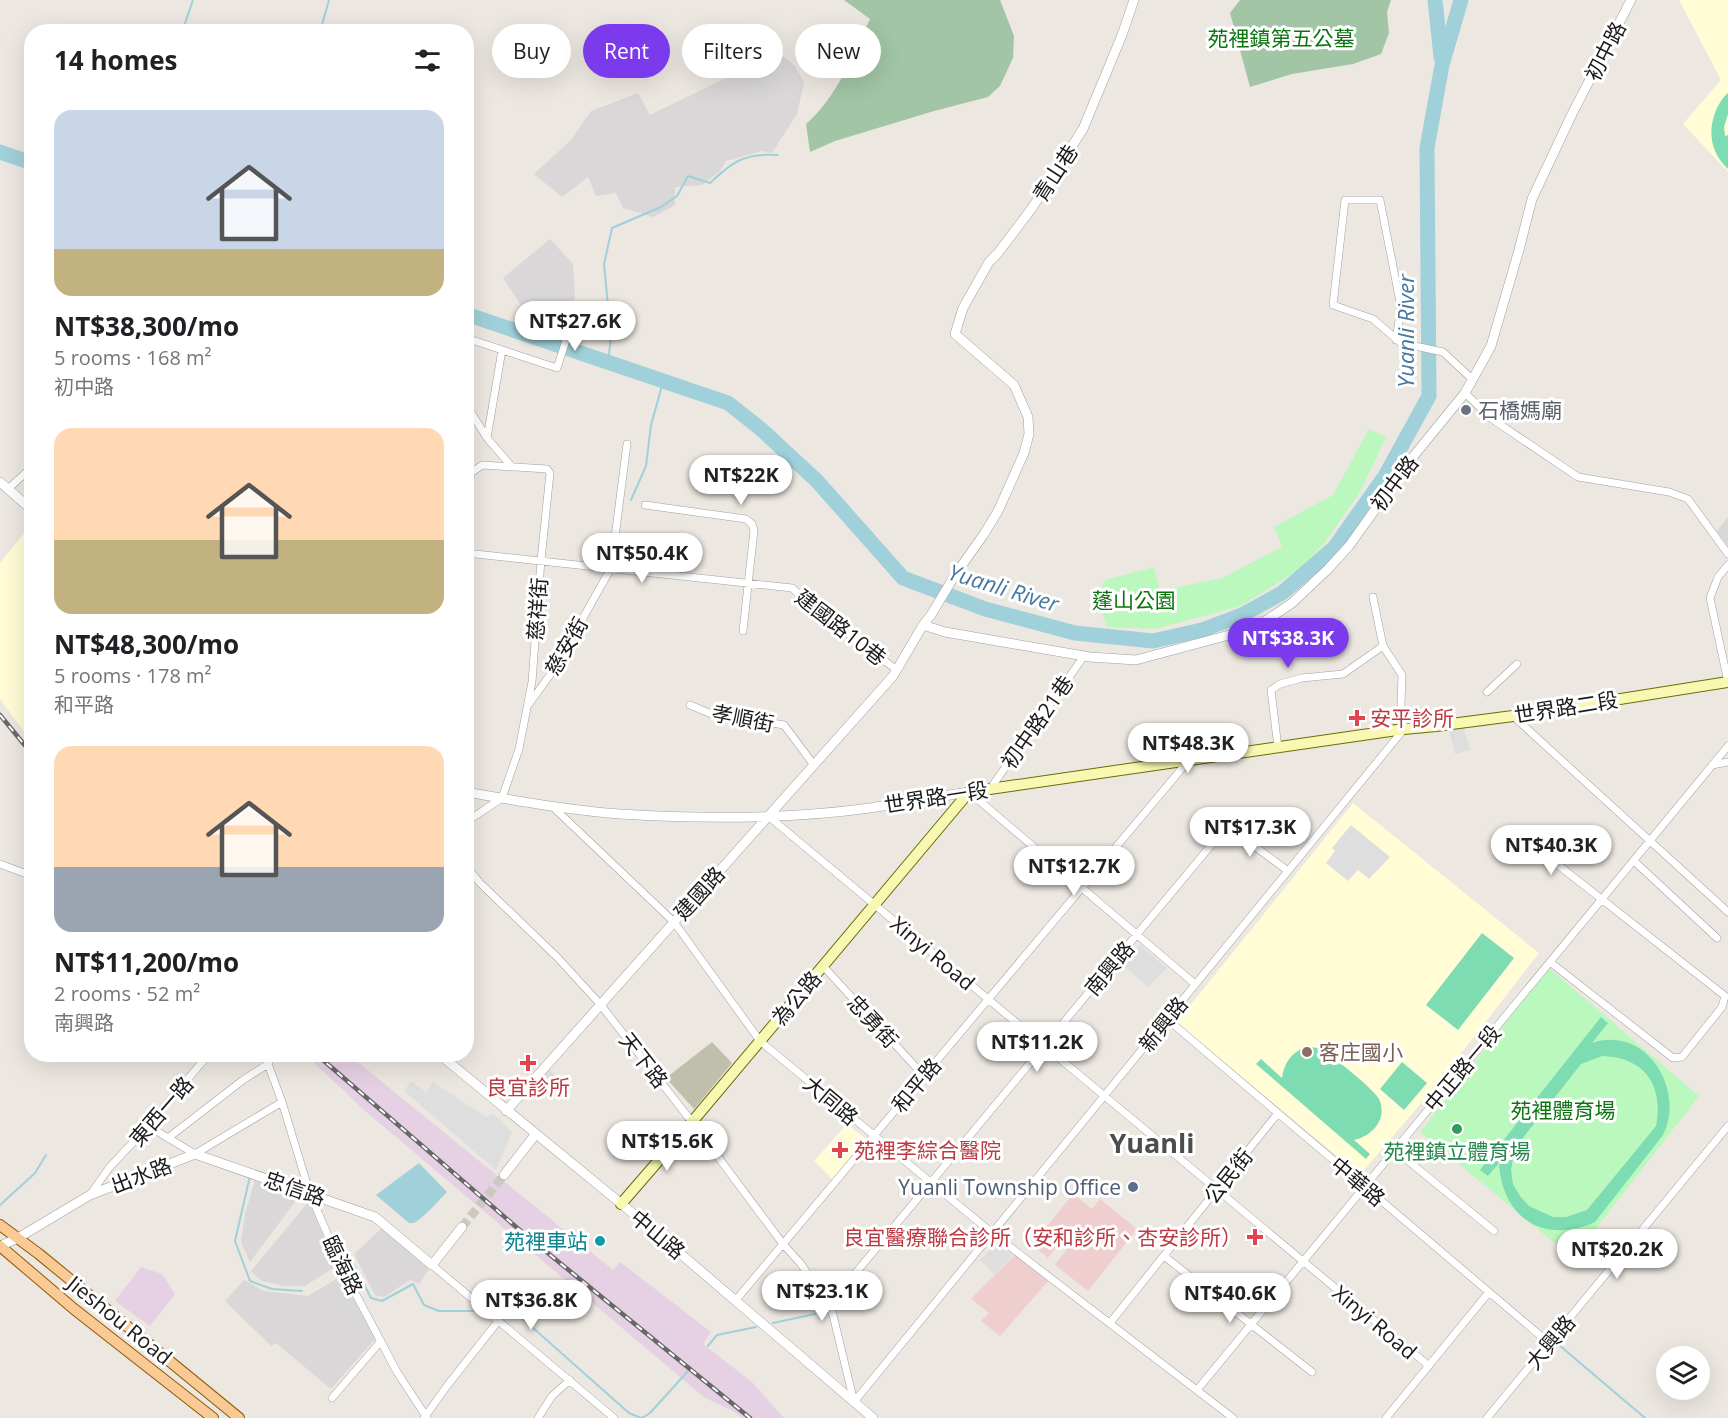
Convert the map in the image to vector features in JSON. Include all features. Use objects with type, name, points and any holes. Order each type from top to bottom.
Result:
[{"type":"main road","name":"世界路二段","points":[[1404,729],[1514,716],[1728,682]]},
{"type":"main road","name":"世界路一段","points":[[969,792],[1404,729]]},
{"type":"main road","name":"為公路","points":[[621,1204],[969,792]]},
{"type":"main road","name":"Jieshou Road","points":[[0,1225],[239,1418]]},
{"type":"main road","name":"Jieshou Road","points":[[0,1246],[74,1309],[213,1418]]},
{"type":"street","name":"青山巷","points":[[955,334],[968,298],[989,262],[1032,208],[1083,129],[1134,0]]},
{"type":"street","name":"初中路","points":[[923,625],[945,632],[1084,656],[1136,660],[1255,628],[1292,603],[1329,569],[1349,546],[1412,458],[1465,393],[1491,346],[1532,199],[1572,114],[1631,0]]},
{"type":"street","points":[[1398,341],[1401,307],[1380,200],[1345,200],[1333,305],[1373,319],[1398,341],[1443,352],[1472,379]]},
{"type":"street","points":[[474,341],[557,369],[570,328]]},
{"type":"street","name":"建國路","points":[[506,1111],[895,673],[923,625],[998,511],[1024,453],[1029,434],[1028,417],[1014,385],[955,334]]},
{"type":"street","points":[[487,438],[502,350]]},
{"type":"street","points":[[1465,393],[1492,419],[1578,477],[1669,492],[1688,499],[1728,554]]},
{"type":"street","points":[[474,417],[487,438],[512,467]]},
{"type":"street","name":"慈安街","points":[[528,706],[555,668],[611,568],[627,444]]},
{"type":"street","points":[[474,471],[482,465],[512,467]]},
{"type":"street","name":"慈祥街","points":[[502,798],[519,749],[528,706],[550,473],[547,469],[512,467]]},
{"type":"street","points":[[8,489],[24,474]]},
{"type":"street","points":[[0,482],[24,503]]},
{"type":"street","points":[[645,505],[746,519],[752,524],[754,530],[743,631]]},
{"type":"street","name":"建國路10巷","points":[[474,554],[792,588],[895,673]]},
{"type":"street","points":[[1728,565],[1718,578],[1710,598],[1728,682]]},
{"type":"street","points":[[1373,597],[1383,646],[1402,675],[1401,704],[1404,729]]},
{"type":"street","points":[[1278,748],[1271,690],[1280,684],[1302,678],[1343,674],[1383,646]]},
{"type":"street","name":"初中路21巷","points":[[990,789],[1084,656]]},
{"type":"street","points":[[1487,692],[1517,664]]},
{"type":"street","name":"孝順街","points":[[690,705],[721,718],[784,725],[814,765]]},
{"type":"street","points":[[1514,716],[1728,912]]},
{"type":"street","name":"新興路","points":[[854,1402],[1404,729]]},
{"type":"street","name":"中正路一段","points":[[1197,1390],[1728,746]]},
{"type":"street","name":"和平路","points":[[736,1300],[1189,760]]},
{"type":"street","points":[[1712,765],[1728,762]]},
{"type":"street","points":[[969,792],[1195,984]]},
{"type":"street","name":"世界路一段","points":[[474,793],[554,807],[653,815],[768,816],[868,808],[969,792]]},
{"type":"street","points":[[474,817],[502,798]]},
{"type":"street","name":"大同路","points":[[554,807],[674,922],[760,1041],[992,1233],[1233,1418]]},
{"type":"street","name":"Xinyi Road","points":[[768,816],[1429,1366]]},
{"type":"street","name":"南興路","points":[[829,1305],[1227,826],[1287,871]]},
{"type":"street","points":[[1516,832],[1725,996],[1722,1007],[1682,1057],[1673,1058],[1550,962]]},
{"type":"street","points":[[1634,861],[1717,938]]},
{"type":"street","points":[[0,864],[24,873]]},
{"type":"street","name":"天下路","points":[[474,876],[557,957],[600,1004],[783,1244],[801,1264],[829,1305],[833,1315],[854,1402]]},
{"type":"street","name":"忠勇街","points":[[823,966],[924,1076]]},
{"type":"street","name":"中華路","points":[[1167,1018],[1549,1343]]},
{"type":"street","name":"東西一路","points":[[90,1195],[109,1168],[202,1062]]},
{"type":"street","name":"中山路","points":[[448,1062],[736,1300],[873,1418]]},
{"type":"street","points":[[168,1138],[243,1080],[268,1064]]},
{"type":"street","name":"臨海路","points":[[268,1064],[310,1194],[343,1270],[397,1372],[426,1417]]},
{"type":"street","name":"出水路","points":[[0,1246],[18,1238],[90,1195],[195,1154],[282,1102]]},
{"type":"street","name":"公民街","points":[[1110,1323],[1278,1113]]},
{"type":"street","name":"忠信路","points":[[148,1126],[195,1154],[375,1217],[432,1265]]},
{"type":"street","name":"大興路","points":[[1487,1418],[1728,1126]]},
{"type":"street","points":[[504,1175],[535,1135]]},
{"type":"street","points":[[1395,1150],[1494,1231]]},
{"type":"street","points":[[462,1227],[432,1265],[614,1418]]},
{"type":"street","points":[[1164,1256],[1312,1372]]},
{"type":"street","points":[[1386,1418],[1489,1292]]},
{"type":"street","points":[[426,1417],[447,1386],[499,1320]]},
{"type":"street","points":[[332,1398],[381,1341]]},
{"type":"street","points":[[538,1418],[552,1396],[570,1380]]},
{"type":"shaded area","points":[[1679,0],[1728,0],[1728,172],[1683,124],[1721,80]]},
{"type":"shaded area","points":[[783,57],[795,67],[795,78],[802,78],[804,82],[797,114],[772,153],[762,151],[726,161],[720,171],[702,185],[675,187],[675,205],[653,217],[623,208],[616,193],[596,196],[588,177],[562,197],[534,174],[571,140],[591,111],[638,93],[650,115],[726,78],[783,78]]},
{"type":"shaded area","points":[[550,239],[573,264],[575,298],[567,315],[521,305],[503,278]]},
{"type":"shaded area","points":[[1728,517],[1728,546],[1717,531]]},
{"type":"shaded area","points":[[24,534],[24,732],[0,699],[0,563]]},
{"type":"shaded area","points":[[1463,726],[1470,750],[1455,754],[1449,730]]},
{"type":"shaded area","points":[[1353,803],[1539,953],[1439,1082],[1360,1175],[1176,1023]]},
{"type":"shaded area","points":[[1351,825],[1390,857],[1369,879],[1358,870],[1348,881],[1326,863],[1335,851],[1332,848]]},
{"type":"shaded area","points":[[1140,945],[1167,968],[1148,987],[1122,964]]},
{"type":"shaded area","points":[[712,1042],[732,1063],[694,1109],[666,1078]]},
{"type":"shaded area","points":[[313,1062],[358,1062],[613,1270],[620,1262],[711,1332],[703,1344],[753,1383],[784,1418],[742,1418],[735,1412],[705,1398],[364,1110]]},
{"type":"shaded area","points":[[547,1067],[561,1081],[565,1089],[562,1091],[564,1093],[553,1096],[536,1080]]},
{"type":"shaded area","points":[[411,1081],[426,1092],[433,1082],[486,1117],[493,1113],[512,1132],[496,1170],[404,1091]]},
{"type":"shaded area","name":"苑裡李綜合醫院","points":[[847,1124],[866,1139],[833,1180],[814,1161]]},
{"type":"shaded area","points":[[255,1180],[300,1195],[250,1262],[241,1242],[245,1214]]},
{"type":"shaded area","points":[[1073,1194],[1092,1209],[1100,1199],[1137,1229],[1088,1291],[1055,1265],[1072,1242],[1065,1236],[1048,1258],[1032,1245]]},
{"type":"shaded area","points":[[309,1201],[336,1266],[305,1286],[284,1286],[262,1281],[251,1271]]},
{"type":"shaded area","points":[[382,1228],[429,1269],[419,1284],[410,1280],[384,1297],[375,1295],[354,1254]]},
{"type":"shaded area","points":[[998,1242],[1012,1256],[995,1275],[980,1260]]},
{"type":"shaded area","points":[[1015,1255],[1048,1281],[1000,1336],[981,1321],[989,1313],[971,1299]]},
{"type":"shaded area","points":[[141,1267],[162,1274],[175,1294],[150,1326],[115,1301]]},
{"type":"shaded area","points":[[343,1275],[375,1339],[331,1389],[276,1343],[271,1346],[225,1301],[244,1280],[264,1291],[308,1296]]},
{"type":"green space","points":[[844,0],[1000,0],[1014,36],[1013,58],[1000,86],[988,97],[835,141],[810,152],[806,124],[827,101],[841,78],[881,78],[881,24],[868,24],[870,19]]},
{"type":"green space","name":"苑裡鎮第五公墓","points":[[1240,0],[1391,0],[1387,12],[1389,33],[1381,54],[1353,64],[1292,74],[1250,87],[1230,13]]},
{"type":"green space","points":[[1728,93],[1728,114],[1724,127],[1725,136],[1728,135],[1728,169],[1717,155],[1711,132],[1717,108]]},
{"type":"green space","name":"蓬山公園","points":[[1369,429],[1386,437],[1360,492],[1323,545],[1301,568],[1241,606],[1155,629],[1107,627],[1097,597],[1105,580],[1154,567],[1160,591],[1222,578],[1282,547],[1274,527],[1333,495]]},
{"type":"green space","points":[[1482,933],[1514,958],[1458,1030],[1426,1005]]},
{"type":"green space","name":"苑裡體育場","points":[[1549,968],[1699,1096],[1573,1258],[1420,1132]]},
{"type":"green space","points":[[1601,1017],[1608,1023],[1592,1043],[1611,1040],[1629,1043],[1644,1052],[1656,1065],[1665,1081],[1669,1099],[1669,1117],[1663,1135],[1595,1222],[1559,1230],[1543,1228],[1529,1222],[1517,1212],[1508,1199],[1499,1163],[1488,1176],[1480,1170]],"holes":[[[1602,1056],[1630,1062],[1648,1076],[1657,1098],[1656,1126],[1587,1210],[1566,1217],[1553,1217],[1529,1206],[1513,1184],[1511,1170],[1515,1148],[1581,1064]]]},
{"type":"green space","points":[[1305,1047],[1323,1050],[1362,1081],[1379,1099],[1382,1113],[1377,1125],[1367,1135],[1354,1140],[1370,1154],[1366,1159],[1256,1064],[1261,1059],[1282,1078],[1289,1059]]},
{"type":"green space","points":[[1402,1062],[1427,1083],[1404,1110],[1380,1089]]},
{"type":"water","points":[[419,1163],[447,1192],[423,1216],[414,1223],[409,1223],[376,1195]]},
{"type":"waterway","points":[[185,24],[193,0]]},
{"type":"waterway","points":[[322,24],[329,0]]},
{"type":"waterway","points":[[1435,0],[1441,57]]},
{"type":"waterway","name":"Yuanli River","points":[[474,317],[728,403],[762,430],[817,481],[903,578],[985,609],[1075,633],[1153,641],[1202,630],[1242,615],[1282,593],[1334,548],[1385,476],[1429,396],[1427,148],[1442,65],[1461,0]]},
{"type":"waterway","name":"Yuanli River","points":[[0,152],[24,160]]},
{"type":"waterway","points":[[608,363],[611,337],[604,264],[612,228],[661,207],[677,196],[688,176],[710,183],[740,160],[757,155],[778,155]]},
{"type":"waterway","points":[[631,500],[646,466],[651,425],[663,382]]},
{"type":"waterway","points":[[0,1205],[35,1173],[46,1155]]},
{"type":"waterway","points":[[250,1176],[235,1241],[250,1281],[272,1289],[302,1291]]},
{"type":"waterway","points":[[353,1263],[371,1298],[382,1301],[413,1284],[424,1305],[439,1311],[473,1311]]},
{"type":"waterway","points":[[506,1304],[629,1413],[641,1418]]},
{"type":"waterway","points":[[773,1323],[815,1314]]},
{"type":"waterway","points":[[708,1346],[717,1335],[756,1327]]},
{"type":"waterway","points":[[1559,1345],[1645,1418]]},
{"type":"waterway","points":[[642,1418],[650,1413],[689,1370]]},
{"type":"tunnel","points":[[462,1227],[504,1175]]},
{"type":"railway","points":[[0,715],[24,744]]},
{"type":"railway","points":[[325,1062],[522,1232],[750,1418]]},
{"type":"place","name":"石橋媽廟","points":[[1466,410]]},
{"type":"place","name":"安平診所","points":[[1357,718]]},
{"type":"place","name":"客庄國小","points":[[1307,1052]]},
{"type":"place","name":"良宜診所","points":[[528,1063]]},
{"type":"place","name":"苑裡鎮立體育場","points":[[1457,1129]]},
{"type":"place","name":"苑裡李綜合醫院","points":[[840,1150]]},
{"type":"place","name":"Yuanli Township Office","points":[[1133,1187]]},
{"type":"place","name":"良宜醫療聯合診所（安和診所、杏安診所）","points":[[1255,1237]]},
{"type":"place","name":"苑裡車站","points":[[600,1241]]},
{"type":"district","name":"Yuanli","points":[[1152,1142]]}]
